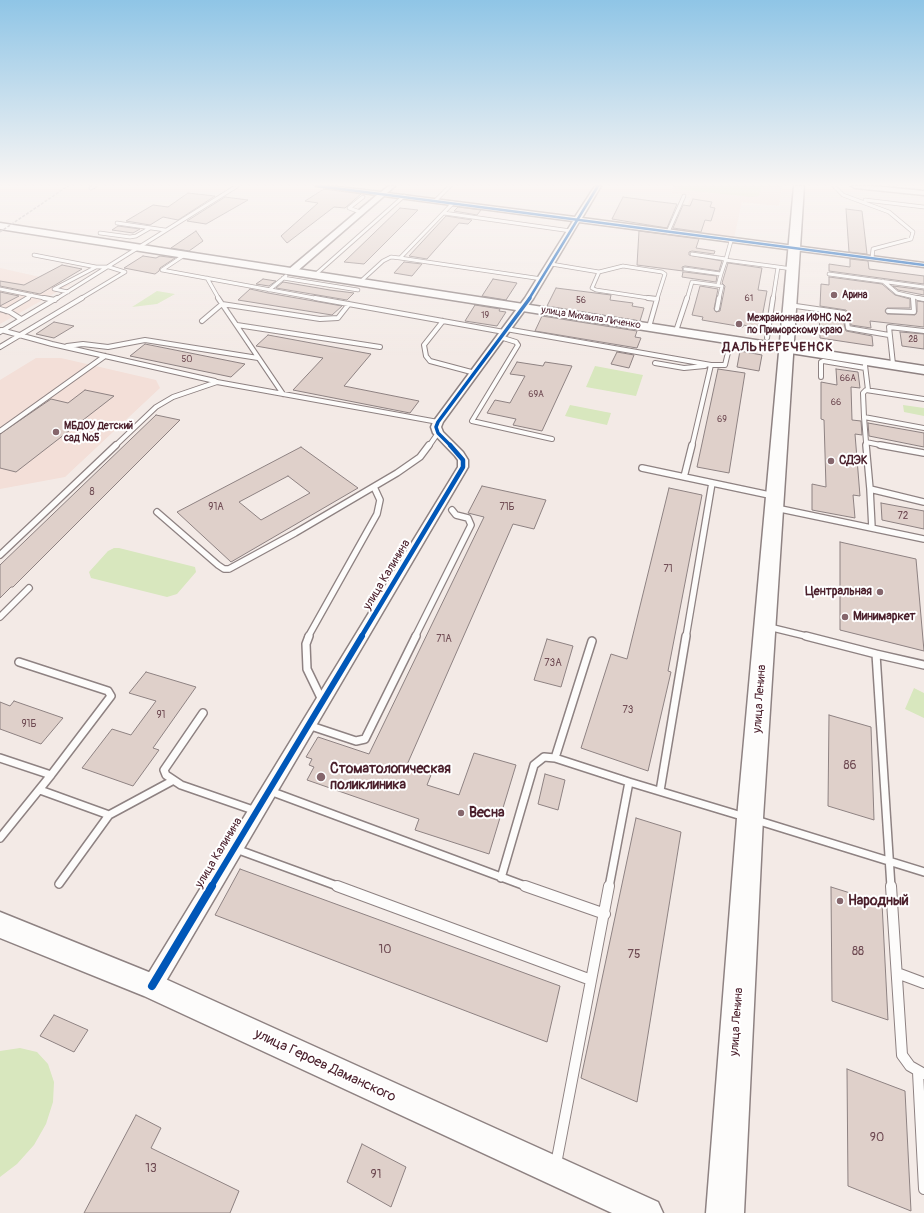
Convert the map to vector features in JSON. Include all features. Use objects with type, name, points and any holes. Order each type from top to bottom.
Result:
[{"type":"main road","name":"улица Михаила Личенко","points":[[117,243],[186,254],[288,274],[316,274],[360,286],[522,307],[731,340],[776,343],[865,364],[893,364],[924,370]]},
{"type":"main road","name":"улица Ленина","points":[[725,1213],[750,818],[775,502],[776,343],[789,305],[795,243]]},
{"type":"main road","name":"улица Героев Даманского","points":[[0,925],[152,986],[554,1172],[647,1213]]},
{"type":"street","points":[[288,274],[324,243]]},
{"type":"street","points":[[438,428],[474,373],[542,279],[564,243]]},
{"type":"street","points":[[749,243],[924,265]]},
{"type":"street","name":"улица Калинина","points":[[152,986],[463,467],[463,460],[438,428]]},
{"type":"lane","points":[[1,331],[55,300],[146,243]]},
{"type":"lane","points":[[316,274],[351,243]]},
{"type":"lane","points":[[400,258],[415,243]]},
{"type":"lane","points":[[718,285],[730,243]]},
{"type":"lane","points":[[872,258],[873,249],[897,243]]},
{"type":"lane","points":[[186,254],[162,270],[504,333],[711,365]]},
{"type":"lane","points":[[692,254],[792,270]]},
{"type":"lane","points":[[0,347],[125,272],[109,267],[96,267],[87,264],[34,255]]},
{"type":"lane","points":[[269,290],[288,274],[360,286],[383,261],[391,257],[542,279]]},
{"type":"lane","points":[[551,264],[599,272],[623,266],[662,272],[665,274],[649,327]]},
{"type":"lane","points":[[41,297],[96,267]]},
{"type":"lane","points":[[776,343],[778,267]]},
{"type":"lane","points":[[685,269],[721,274]]},
{"type":"lane","points":[[599,272],[592,288],[596,290],[657,299]]},
{"type":"lane","points":[[828,274],[924,286]]},
{"type":"lane","points":[[207,278],[222,304],[283,394]]},
{"type":"lane","points":[[883,281],[893,291],[924,299]]},
{"type":"lane","points":[[676,331],[692,282],[722,286],[717,309]]},
{"type":"lane","points":[[0,289],[55,300]]},
{"type":"lane","points":[[54,289],[68,292]]},
{"type":"lane","points":[[6,311],[32,295]]},
{"type":"lane","points":[[888,311],[914,312],[916,310],[913,297]]},
{"type":"lane","points":[[202,321],[222,304],[320,319],[331,319],[338,318],[349,304]]},
{"type":"lane","points":[[789,305],[842,313],[846,315],[848,328],[889,334]]},
{"type":"lane","points":[[0,309],[21,319]]},
{"type":"lane","points":[[443,321],[424,345],[426,356],[430,360],[437,363],[474,373]]},
{"type":"lane","points":[[237,325],[380,347]]},
{"type":"lane","points":[[893,364],[888,329],[893,326],[924,331]]},
{"type":"lane","points":[[1,331],[217,382],[283,394],[438,428],[420,458],[374,487],[229,569],[224,569],[218,565],[157,512]]},
{"type":"lane","points":[[504,333],[518,345],[472,421],[552,439]]},
{"type":"lane","points":[[62,346],[83,344],[108,347],[145,340],[258,358]]},
{"type":"lane","points":[[656,364],[690,368],[725,365],[731,340]]},
{"type":"lane","points":[[0,430],[104,356]]},
{"type":"lane","points":[[821,377],[821,362],[823,361],[865,364],[868,390]]},
{"type":"lane","points":[[684,477],[711,365]]},
{"type":"lane","points":[[0,555],[156,407],[190,390],[217,382]]},
{"type":"lane","points":[[872,528],[863,393],[868,390],[924,399]]},
{"type":"lane","points":[[864,417],[924,428]]},
{"type":"lane","points":[[866,442],[924,453]]},
{"type":"lane","points":[[642,468],[712,483],[775,502],[872,528],[924,539]]},
{"type":"lane","points":[[660,791],[712,483]]},
{"type":"lane","points":[[323,701],[307,669],[306,644],[310,632],[377,514],[380,500],[374,487]]},
{"type":"lane","points":[[870,489],[924,502]]},
{"type":"lane","points":[[308,725],[356,741],[361,741],[365,738],[471,525],[468,518],[456,515],[452,510]]},
{"type":"lane","points":[[0,617],[28,588]]},
{"type":"lane","points":[[765,626],[924,665]]},
{"type":"lane","points":[[555,758],[592,641]]},
{"type":"lane","points":[[876,654],[898,973],[902,1055],[910,1066],[921,1073],[924,1189]]},
{"type":"lane","points":[[0,838],[52,775],[111,696],[108,691],[19,662]]},
{"type":"lane","points":[[203,713],[164,770],[166,776],[172,781],[256,811]]},
{"type":"lane","points":[[501,878],[534,765],[544,757],[555,758],[924,872]]},
{"type":"lane","points":[[0,758],[52,775]]},
{"type":"lane","points":[[59,884],[109,815],[172,781]]},
{"type":"lane","points":[[554,1172],[605,914],[629,782]]},
{"type":"lane","points":[[40,790],[109,815]]},
{"type":"lane","points":[[269,790],[501,878],[605,914]]},
{"type":"lane","points":[[234,848],[591,980]]},
{"type":"lane","points":[[898,973],[924,983]]},
{"type":"shaded area","points":[[0,268],[71,284],[0,324]]},
{"type":"shaded area","name":"МБДОУ Детский сад №5","points":[[36,358],[61,358],[156,380],[160,388],[65,477],[0,489],[0,380]]},
{"type":"green space","points":[[157,291],[175,294],[157,304],[132,307]]},
{"type":"green space","points":[[595,366],[643,375],[636,396],[586,387]]},
{"type":"green space","points":[[570,405],[611,413],[607,425],[565,416]]},
{"type":"green space","points":[[903,405],[924,408],[924,416],[904,412]]},
{"type":"green space","points":[[114,548],[195,567],[196,572],[177,594],[167,597],[91,578],[89,572],[108,551]]},
{"type":"green space","points":[[914,688],[924,693],[924,718],[905,709]]},
{"type":"green space","points":[[20,1048],[37,1052],[48,1064],[54,1082],[53,1102],[46,1124],[34,1145],[17,1164],[0,1177],[0,1051]]},
{"type":"building","points":[[179,243],[201,243],[189,251],[171,248]]},
{"type":"building","points":[[364,243],[385,243],[364,264],[344,262]]},
{"type":"building","points":[[421,243],[442,243],[427,259],[409,256]]},
{"type":"building","points":[[638,243],[698,243],[696,248],[715,251],[714,254],[692,251],[689,252],[689,255],[722,261],[719,271],[685,266],[682,267],[683,271],[637,265]]},
{"type":"building","points":[[848,243],[866,243],[867,254],[849,252]]},
{"type":"building","points":[[143,256],[175,258],[160,268],[155,274],[124,268]]},
{"type":"building","points":[[850,259],[868,261],[869,269],[924,276],[924,284],[829,271],[829,264],[850,267]]},
{"type":"building","points":[[404,262],[422,264],[412,276],[394,273]]},
{"type":"building","points":[[728,263],[762,268],[758,290],[767,291],[760,328],[743,325],[743,327],[702,320],[703,317],[692,315],[700,286],[718,289],[714,309],[716,312],[720,311],[725,286],[722,283]]},
{"type":"building","points":[[62,265],[82,269],[40,294],[0,286],[0,281],[24,285]]},
{"type":"building","points":[[683,272],[717,276],[716,282],[682,277]]},
{"type":"building","points":[[829,277],[882,284],[895,295],[910,299],[910,308],[887,308],[885,311],[887,314],[915,315],[917,312],[917,301],[924,302],[924,327],[870,321],[871,328],[851,325],[849,314],[846,310],[820,306],[821,284],[829,285]]},
{"type":"building","points":[[263,279],[276,281],[269,286],[256,284]]},
{"type":"building","points":[[493,279],[517,283],[506,300],[482,296]]},
{"type":"building","points":[[283,282],[354,293],[347,300],[276,288]]},
{"type":"building","points":[[893,286],[924,290],[924,295],[898,290]]},
{"type":"building","points":[[556,288],[611,295],[610,300],[633,303],[632,306],[644,308],[640,321],[547,306]]},
{"type":"building","points":[[250,289],[342,306],[332,315],[238,300]]},
{"type":"building","points":[[0,292],[19,296],[0,306]]},
{"type":"building","points":[[475,305],[500,309],[499,311],[506,312],[497,326],[465,321]]},
{"type":"building","points":[[819,313],[842,316],[846,331],[872,336],[873,346],[820,338]]},
{"type":"building","points":[[542,316],[637,331],[635,337],[641,338],[637,348],[535,331]]},
{"type":"building","points":[[54,322],[74,326],[54,338],[36,334]]},
{"type":"building","points":[[900,332],[924,334],[924,349],[902,346]]},
{"type":"building","points":[[268,335],[371,354],[344,386],[419,401],[410,413],[293,390],[323,358],[256,346]]},
{"type":"building","points":[[145,344],[245,364],[231,377],[130,356]]},
{"type":"building","points":[[740,351],[762,355],[759,371],[737,367]]},
{"type":"building","points":[[617,352],[634,355],[629,368],[611,364]]},
{"type":"building","points":[[517,362],[543,366],[545,362],[572,366],[542,431],[513,425],[516,419],[487,413],[495,400],[510,403],[525,376],[510,374]]},
{"type":"building","points":[[718,369],[745,373],[729,473],[697,467]]},
{"type":"building","points":[[836,369],[858,372],[860,388],[851,387],[852,420],[861,421],[862,435],[855,434],[860,496],[853,495],[855,518],[812,510],[812,484],[826,487],[824,420],[821,419],[821,382],[837,385]]},
{"type":"building","points":[[85,390],[114,396],[16,472],[0,468],[0,434],[51,399],[68,403]]},
{"type":"building","points":[[156,415],[180,420],[13,587],[11,587],[0,598],[0,565]]},
{"type":"building","points":[[868,423],[924,433],[924,447],[869,436]]},
{"type":"building","points":[[301,447],[358,488],[231,562],[177,512]],"holes":[[[288,476],[310,493],[261,520],[239,502]]]},
{"type":"building","points":[[482,486],[546,500],[534,529],[513,524],[406,767],[431,775],[427,785],[459,795],[474,753],[516,765],[489,854],[415,830],[419,819],[307,780],[314,767],[309,765],[312,759],[306,757],[318,737],[369,754],[484,517],[468,513]]},
{"type":"building","points":[[669,488],[702,495],[668,671],[671,672],[648,771],[581,748],[611,654],[627,659]]},
{"type":"building","points":[[881,503],[924,511],[924,529],[882,520]]},
{"type":"building","points":[[840,542],[916,559],[924,651],[840,630]]},
{"type":"building","points":[[547,639],[573,646],[561,687],[534,680]]},
{"type":"building","points":[[146,672],[196,687],[153,748],[159,750],[133,786],[82,768],[112,729],[131,735],[156,701],[129,693]]},
{"type":"building","points":[[14,701],[63,718],[41,744],[0,729],[0,702],[10,706]]},
{"type":"building","points":[[829,715],[871,727],[874,820],[828,806]]},
{"type":"building","points":[[545,774],[565,780],[558,810],[538,804]]},
{"type":"building","points":[[636,818],[681,832],[637,1102],[581,1078]]},
{"type":"building","points":[[240,869],[560,986],[547,1042],[215,915]]},
{"type":"building","points":[[831,887],[882,903],[888,1020],[832,1001]]},
{"type":"building","points":[[54,1015],[88,1030],[74,1052],[40,1036]]},
{"type":"building","points":[[847,1069],[905,1091],[911,1211],[848,1186]]},
{"type":"building","points":[[136,1115],[161,1128],[151,1148],[239,1191],[230,1213],[84,1213]]},
{"type":"building","points":[[362,1144],[406,1167],[391,1207],[347,1182]]},
{"type":"cycle path","points":[[152,986],[463,467],[463,460],[459,454],[438,433],[436,427],[438,422],[529,299],[563,243]]},
{"type":"cycle path","points":[[753,243],[924,265]]},
{"type":"place","name":"Арина","points":[[834,295]]},
{"type":"place","name":"Межрайонная ИФНС №2 по Приморскому краю","points":[[739,324]]},
{"type":"place","name":"МБДОУ Детский сад №5","points":[[56,432]]},
{"type":"place","name":"СДЭК","points":[[831,461]]},
{"type":"place","name":"Центральная","points":[[880,592]]},
{"type":"place","name":"Минимаркет","points":[[845,617]]},
{"type":"place","name":"Стоматологическая поликлиника","points":[[321,777]]},
{"type":"place","name":"Весна","points":[[461,813]]},
{"type":"place","name":"Народный","points":[[840,901]]},
{"type":"district","name":"ДАЛЬНЕРЕЧЕНСК","points":[[778,348]]}]
